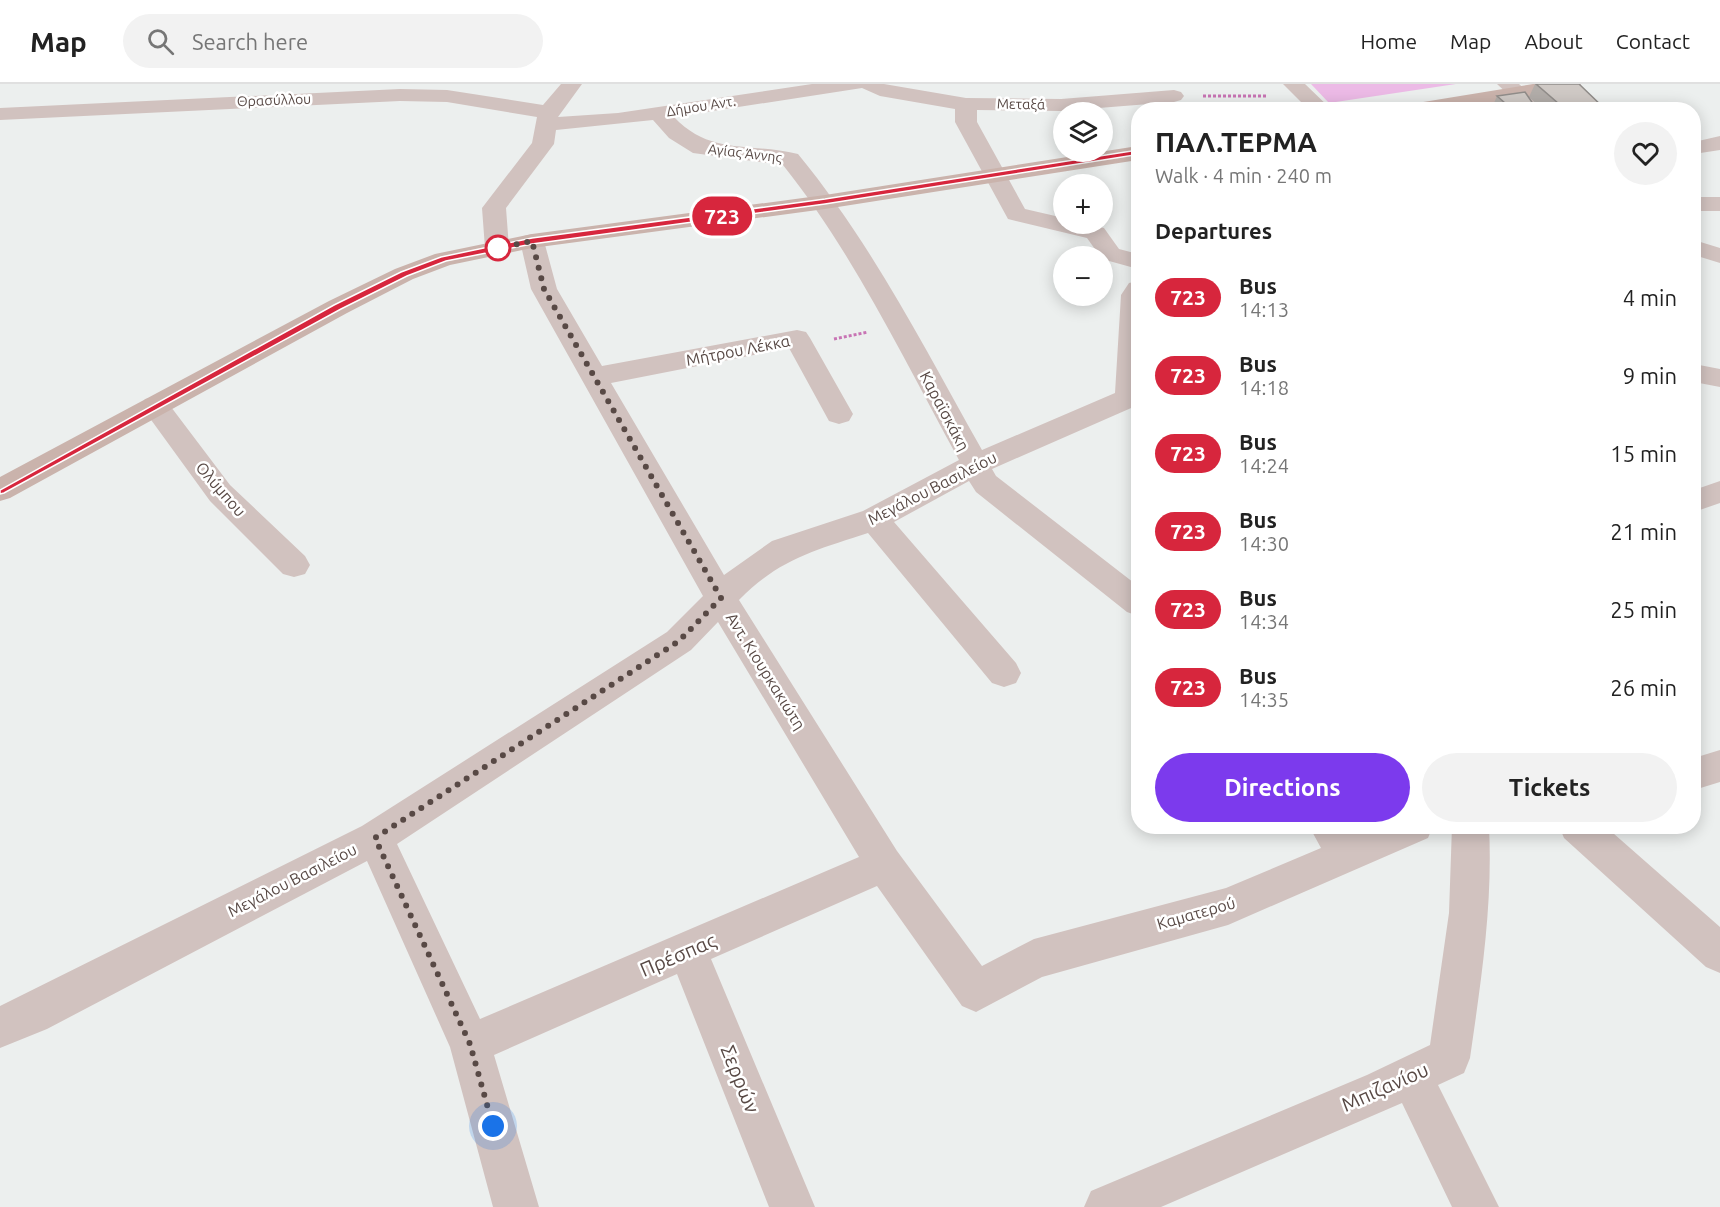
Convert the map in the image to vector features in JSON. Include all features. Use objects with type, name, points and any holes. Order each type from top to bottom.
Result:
[{"type":"main road","points":[[1448,102],[1514,88],[1571,84]]},
{"type":"main road","points":[[0,490],[404,274],[444,259],[532,241],[825,202],[1131,154]]},
{"type":"street","points":[[497,248],[494,208],[543,144],[547,118],[572,84]]},
{"type":"street","name":"Δήμου Αντ.","points":[[547,118],[658,113],[742,92],[854,84]]},
{"type":"street","name":"Μεταξά","points":[[869,84],[880,90],[966,104],[1061,105],[1174,96]]},
{"type":"street","points":[[1514,88],[1529,102]]},
{"type":"street","name":"Θρασύλλου","points":[[0,114],[400,95],[447,96],[547,118]]},
{"type":"street","points":[[966,104],[966,122],[998,176],[1016,214],[1096,233],[1110,254],[1131,260]]},
{"type":"street","name":"Αγίας Άννης","points":[[658,113],[677,133],[701,148],[790,159],[825,202]]},
{"type":"street","points":[[1701,147],[1720,143]]},
{"type":"street","name":"Καραϊσκάκη","points":[[825,202],[898,325],[986,483],[1066,549],[1131,598]]},
{"type":"street","points":[[1701,204],[1720,204]]},
{"type":"street","name":"Αντ. Κιουρκακιώτη","points":[[532,241],[544,289],[721,598],[884,864],[976,992]]},
{"type":"street","points":[[1701,249],[1720,256]]},
{"type":"street","name":"Μήτρου Λέκκα","points":[[593,377],[796,338],[839,414]]},
{"type":"street","points":[[1701,374],[1720,378]]},
{"type":"street","name":"Μεγάλου Βασιλείου","points":[[0,1027],[32,1014],[375,838],[679,641],[740,579],[783,549],[874,519],[974,465],[1131,402]]},
{"type":"street","name":"Ολύμπου","points":[[155,406],[220,493],[294,565]]},
{"type":"street","points":[[1701,499],[1720,492]]},
{"type":"street","points":[[874,519],[1004,673]]},
{"type":"street","points":[[1701,772],[1720,766]]},
{"type":"street","name":"Καματερού","points":[[976,992],[1034,959],[1228,906],[1338,841],[1373,834]]},
{"type":"street","name":"Μπιζανίου","points":[[1107,1207],[1449,1058],[1462,969],[1472,851],[1471,834]]},
{"type":"street","points":[[1586,834],[1720,953]]},
{"type":"street","points":[[375,838],[470,1044],[516,1207]]},
{"type":"street","name":"Πρέσπας","points":[[470,1044],[884,864]]},
{"type":"street","name":"Σερρών","points":[[688,951],[792,1207]]},
{"type":"street","points":[[1412,1076],[1476,1207]]},
{"type":"path","points":[[1174,96],[1307,97]]},
{"type":"path","points":[[801,347],[898,325]]},
{"type":"shaded area","points":[[1311,84],[1456,84],[1336,102],[1328,102]]},
{"type":"building","points":[[1536,84],[1579,84],[1598,102],[1557,102]]},
{"type":"building","points":[[1525,92],[1532,102],[1504,102],[1497,96]]},
{"type":"bus line","name":"723","points":[[0,490],[338,307],[404,274],[444,259],[532,241],[825,202],[1131,153]]},
{"type":"route","points":[[493,1126],[470,1044],[375,838],[679,641],[721,598],[544,289],[532,241],[498,248]]}]
